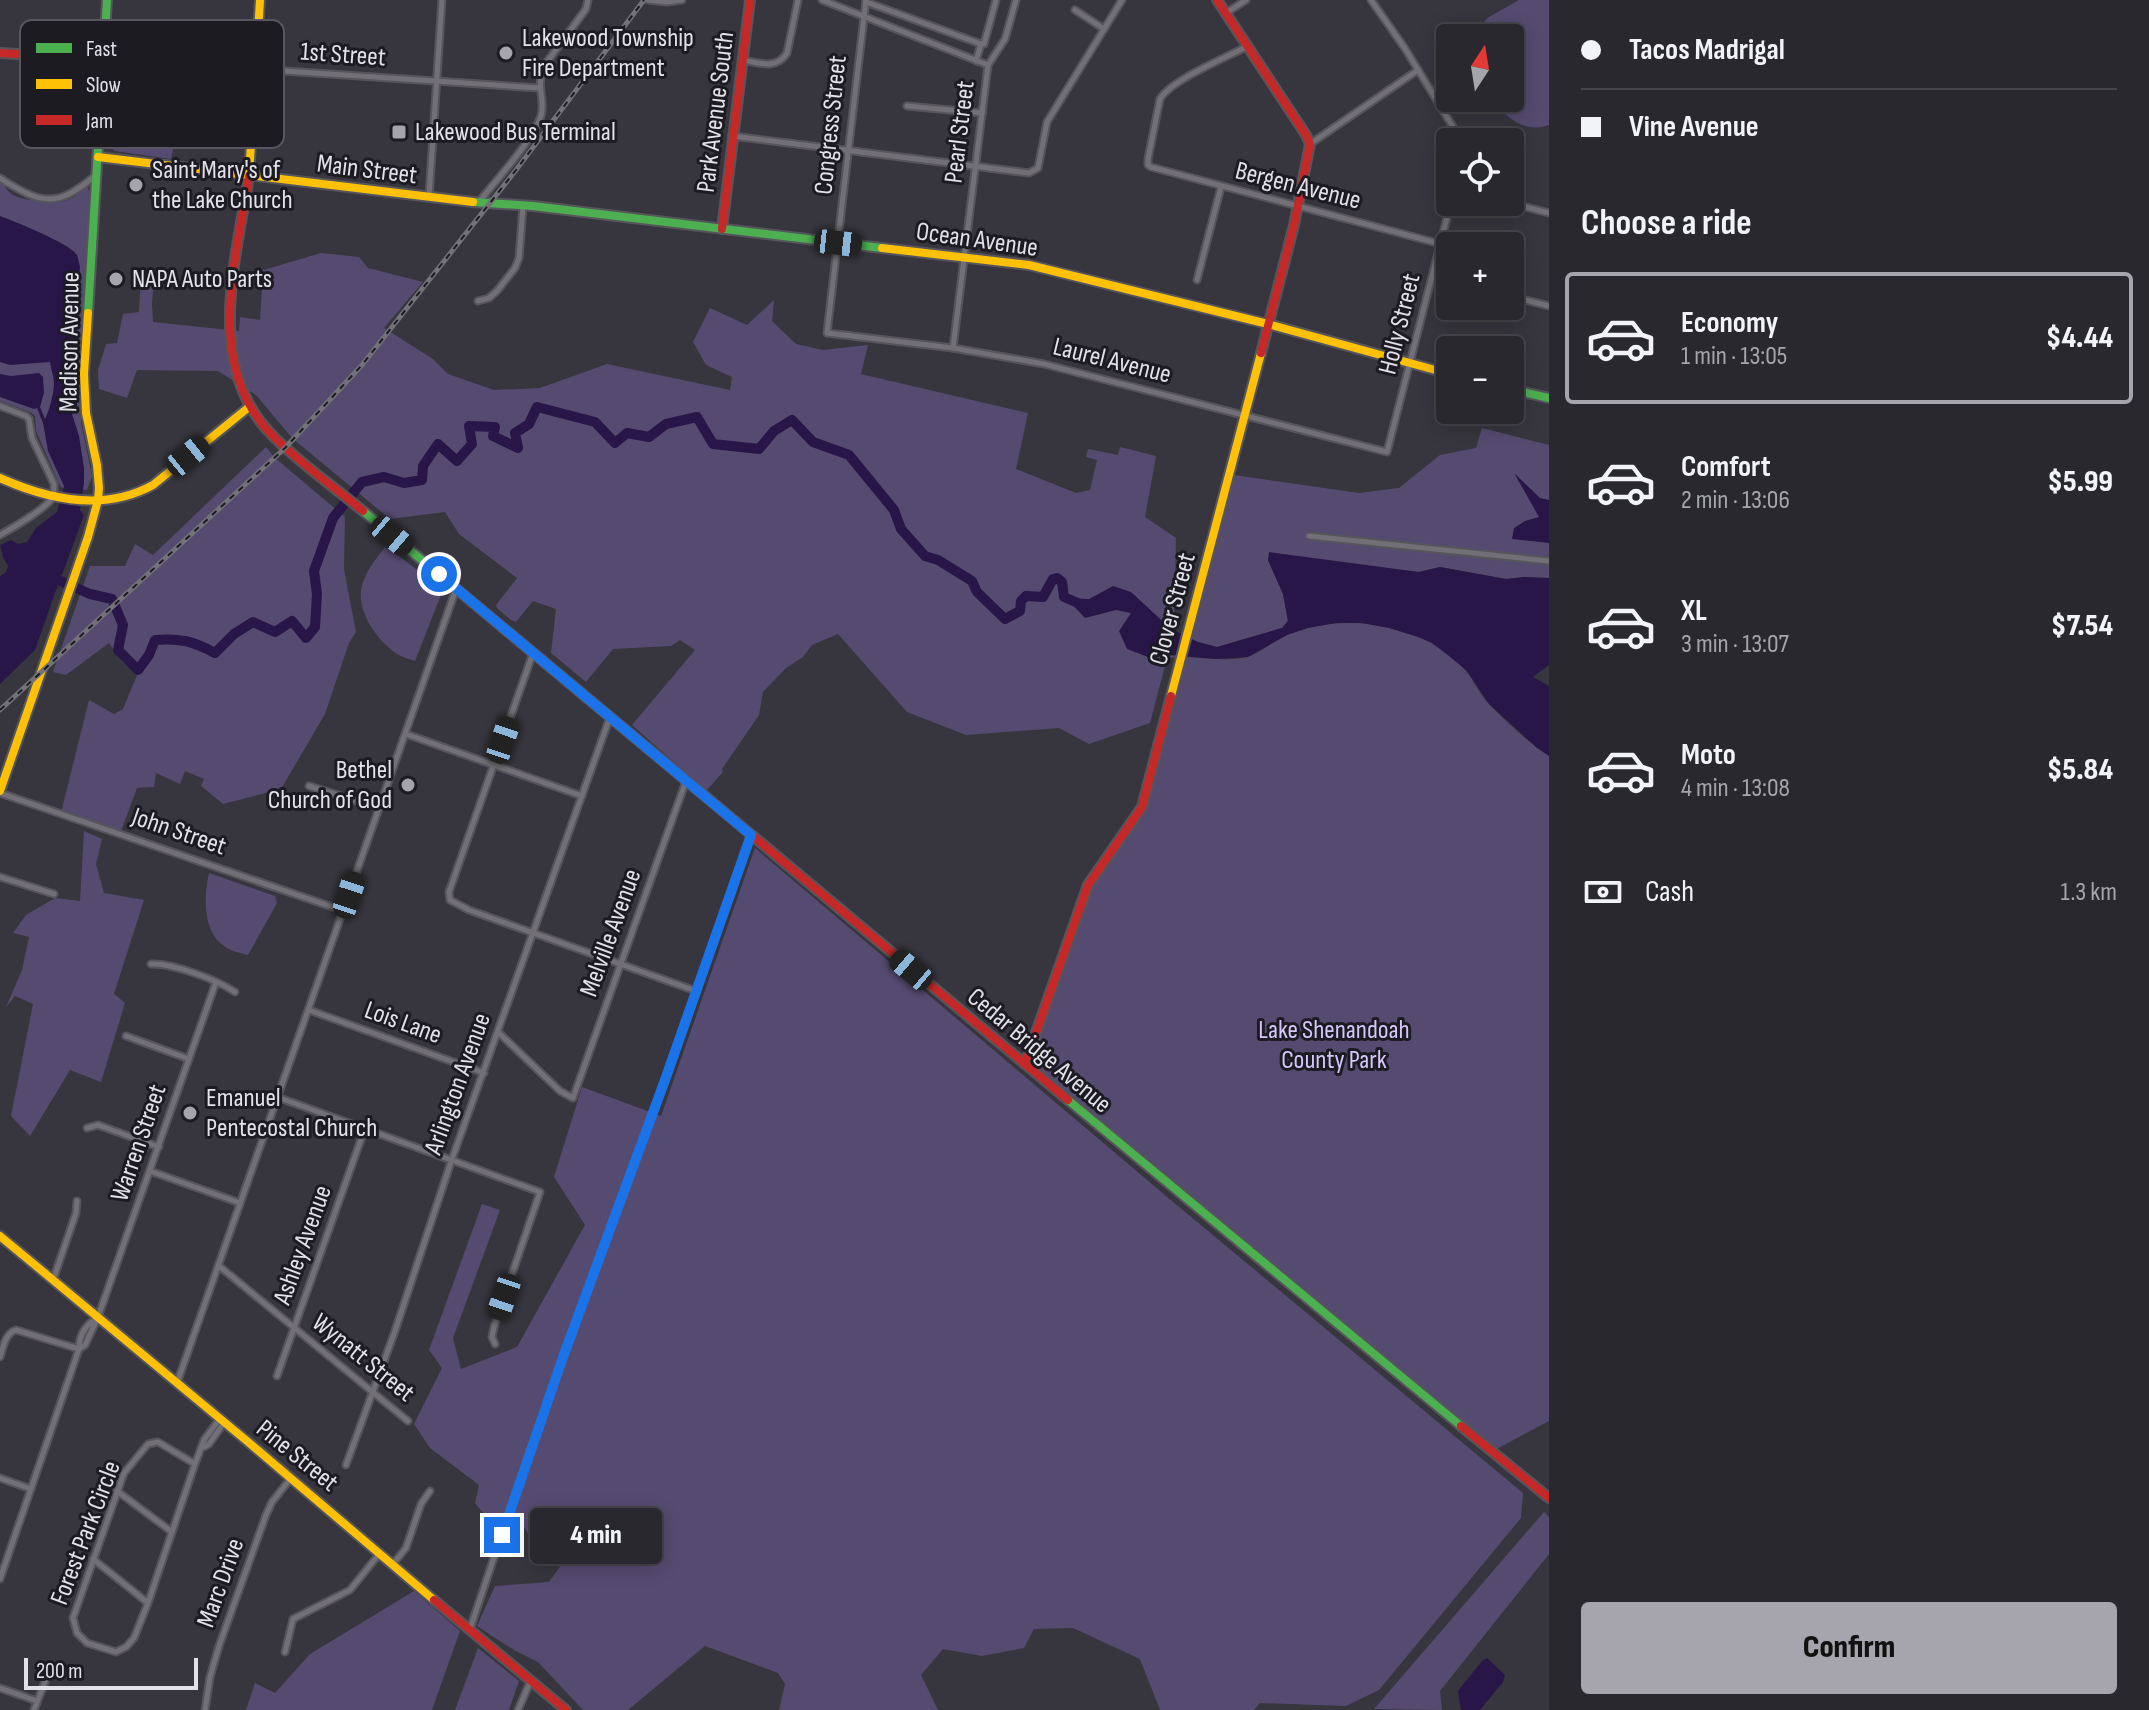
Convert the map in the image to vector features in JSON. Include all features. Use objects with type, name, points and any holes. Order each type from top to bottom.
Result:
[{"type":"main road","name":"Madison Avenue","points":[[106,20],[107,0]]},
{"type":"main road","name":"Cedar Bridge Avenue","points":[[259,20],[260,0]]},
{"type":"main road","name":"Park Avenue South","points":[[722,229],[750,0]]},
{"type":"main road","points":[[1217,0],[1310,144]]},
{"type":"main road","name":"1st Street","points":[[0,53],[20,54]]},
{"type":"main road","name":"Clover Street","points":[[1025,1064],[1088,885],[1099,866],[1128,832],[1142,807],[1298,206],[1310,144]]},
{"type":"main road","name":"Madison Avenue","points":[[0,792],[91,527],[96,500],[97,465],[88,429],[84,374],[98,148]]},
{"type":"main road","name":"Cedar Bridge Avenue","points":[[251,148],[229,331],[236,371],[249,407],[273,437],[1549,1498]]},
{"type":"main road","name":"Main Street","points":[[98,157],[488,204]]},
{"type":"main road","name":"Ocean Avenue","points":[[488,204],[1029,265],[1268,324],[1436,370]]},
{"type":"main road","points":[[1524,392],[1549,398]]},
{"type":"main road","points":[[0,478],[54,498],[96,500],[131,497],[142,493],[249,407]]},
{"type":"main road","name":"Pine Street","points":[[0,1236],[292,1477],[566,1710]]},
{"type":"street","points":[[429,197],[442,0]]},
{"type":"street","points":[[477,204],[536,127],[542,109],[540,76],[549,57],[586,9],[588,0]]},
{"type":"street","points":[[648,0],[682,0]]},
{"type":"street","points":[[743,60],[770,65],[784,59],[798,0]]},
{"type":"street","points":[[822,0],[988,65],[1005,39],[1016,0]]},
{"type":"street","points":[[976,61],[996,0]]},
{"type":"street","points":[[732,136],[1029,173],[1037,170],[1047,122],[1122,0]]},
{"type":"street","points":[[1226,13],[1246,0]]},
{"type":"street","points":[[1371,0],[1453,128]]},
{"type":"street","points":[[866,1],[981,44]]},
{"type":"street","name":"Congress Street","points":[[827,333],[866,1]]},
{"type":"street","points":[[1075,10],[1104,29]]},
{"type":"street","name":"Bergen Avenue","points":[[1248,46],[1182,80],[1164,93],[1160,99],[1148,162],[1151,167],[1436,243]]},
{"type":"street","name":"Pearl Street","points":[[953,348],[988,65]]},
{"type":"street","points":[[1310,144],[1418,70]]},
{"type":"street","name":"1st Street","points":[[284,72],[539,88]]},
{"type":"street","points":[[907,106],[982,113]]},
{"type":"street","points":[[0,178],[37,198],[54,200],[67,196],[97,174]]},
{"type":"street","points":[[1197,280],[1221,187]]},
{"type":"street","points":[[478,301],[489,298],[497,291],[515,268],[519,258],[523,206]]},
{"type":"street","points":[[1524,207],[1549,213]]},
{"type":"street","name":"Holly Street","points":[[1383,452],[1387,452],[1436,263]]},
{"type":"street","points":[[1524,300],[1549,306]]},
{"type":"street","name":"Laurel Avenue","points":[[827,333],[953,348],[1044,364],[1383,452]]},
{"type":"street","points":[[0,406],[29,419],[32,438],[54,484],[54,498],[0,535]]},
{"type":"street","points":[[1309,536],[1549,561]]},
{"type":"street","points":[[177,1384],[456,588]]},
{"type":"street","points":[[533,653],[449,892],[450,900],[469,910],[696,991]]},
{"type":"street","name":"Arlington Avenue","points":[[346,1465],[610,717]]},
{"type":"street","points":[[405,734],[582,796]]},
{"type":"street","name":"Melville Avenue","points":[[498,1032],[560,1091],[573,1098],[686,781]]},
{"type":"street","points":[[309,786],[379,808]]},
{"type":"street","name":"John Street","points":[[0,792],[344,911]]},
{"type":"street","points":[[470,1629],[532,1444],[751,835]]},
{"type":"street","points":[[0,877],[54,894]]},
{"type":"street","points":[[151,964],[162,964],[216,982],[235,992]]},
{"type":"street","name":"Warren Street","points":[[0,1579],[79,1349],[85,1345],[98,1317],[216,982]]},
{"type":"street","name":"Lois Lane","points":[[309,1010],[484,1073]]},
{"type":"street","points":[[126,1036],[189,1059]]},
{"type":"street","points":[[277,1097],[540,1192],[494,1327],[492,1337],[495,1344]]},
{"type":"street","points":[[87,1128],[98,1125],[159,1147]]},
{"type":"street","name":"Ashley Avenue","points":[[277,1376],[365,1128]]},
{"type":"street","points":[[150,1171],[240,1203]]},
{"type":"street","points":[[53,1280],[76,1213],[77,1201]]},
{"type":"street","name":"Wynatt Street","points":[[219,1266],[408,1421]]},
{"type":"street","points":[[0,1357],[7,1336],[16,1330],[79,1349]]},
{"type":"street","name":"Forest Park Circle","points":[[195,1464],[158,1442],[148,1444],[124,1473],[73,1618],[77,1633],[87,1643],[116,1652],[134,1638],[204,1440],[222,1422]]},
{"type":"street","name":"Marc Drive","points":[[205,1710],[219,1646],[266,1515],[292,1477]]},
{"type":"street","points":[[0,1478],[31,1489]]},
{"type":"street","points":[[117,1491],[172,1532]]},
{"type":"street","points":[[392,1565],[406,1548],[421,1504],[430,1491]]},
{"type":"street","points":[[285,1652],[293,1619],[350,1590],[380,1553]]},
{"type":"street","points":[[93,1559],[148,1603]]},
{"type":"street","points":[[34,1710],[50,1669]]},
{"type":"street","points":[[518,1710],[531,1680]]},
{"type":"street","points":[[0,1688],[37,1701]]},
{"type":"green space","points":[[1519,0],[1549,0],[1549,125],[1523,125],[1503,112],[1524,112],[1524,24],[1482,24]]},
{"type":"green space","points":[[111,148],[173,149],[171,159]]},
{"type":"green space","points":[[0,179],[11,194],[28,200],[62,202],[82,190],[86,182],[91,197],[81,386],[81,422],[92,476],[87,490],[66,490],[60,486],[36,431],[35,416],[0,401]]},
{"type":"green space","name":"Lake Shenandoah County Park","points":[[321,253],[359,257],[368,268],[423,282],[384,328],[433,359],[448,374],[494,390],[540,388],[607,364],[730,390],[732,377],[706,365],[693,342],[710,308],[747,325],[774,300],[772,321],[796,344],[823,350],[868,345],[861,374],[1028,413],[1016,469],[1076,493],[1090,490],[1097,460],[1086,457],[1088,449],[1118,455],[1120,447],[1156,456],[1145,517],[1176,538],[1174,630],[1191,638],[1234,475],[1359,493],[1399,488],[1440,455],[1476,448],[1482,428],[1549,445],[1549,578],[1506,579],[1440,567],[1419,572],[1268,560],[1283,594],[1288,621],[1282,628],[1217,647],[1198,642],[1169,655],[1219,659],[1247,657],[1285,636],[1320,625],[1359,623],[1398,629],[1432,643],[1452,657],[1465,670],[1483,698],[1549,756],[1549,1421],[1491,1452],[1025,1064],[1088,885],[1136,819],[1147,809],[1186,657],[1167,658],[1150,723],[1089,744],[1059,728],[966,735],[907,712],[838,634],[812,645],[803,657],[786,668],[763,692],[759,715],[722,769],[723,772],[706,791],[632,725],[695,650],[680,640],[671,646],[613,649],[586,682],[551,653],[556,609],[533,601],[516,622],[497,608],[496,605],[517,578],[459,534],[445,512],[390,519],[292,438],[256,395],[218,371],[137,370],[127,398],[99,389],[98,370],[106,344],[117,343],[123,314],[139,312],[141,276],[154,276],[153,322],[239,331],[240,317],[260,320],[262,289],[272,290],[273,280],[257,272]]},
{"type":"green space","points":[[266,447],[345,517],[344,569],[356,632],[349,643],[325,714],[281,789],[223,804],[201,786],[204,779],[185,771],[180,784],[156,773],[154,787],[137,788],[120,834],[60,817],[89,700],[114,714],[123,709],[138,673],[122,662],[109,643],[66,675],[53,672],[90,566],[125,566],[135,544],[153,555]]},
{"type":"green space","points":[[386,546],[443,590],[415,661],[397,654],[383,642],[363,608],[361,590],[365,578]]},
{"type":"green space","points":[[84,831],[102,839],[96,864],[104,893],[144,900],[114,994],[125,1003],[101,1082],[70,1070],[30,1136],[11,1116],[33,1004],[15,996],[6,1007],[22,970],[29,937],[13,933],[26,915],[55,898],[80,901]]},
{"type":"green space","points":[[755,848],[1523,1493],[1521,1518],[1379,1690],[1346,1706],[1260,1703],[1254,1710],[1160,1710],[1140,1659],[1073,1628],[1034,1629],[1024,1648],[982,1656],[943,1649],[921,1675],[938,1710],[779,1710],[785,1684],[778,1673],[705,1646],[628,1710],[583,1710],[538,1662],[477,1626],[495,1586],[549,1582],[564,1561],[535,1547],[525,1528],[483,1513],[475,1503],[479,1485],[430,1448],[414,1424],[442,1368],[429,1350],[482,1204],[500,1210],[453,1338],[461,1369],[517,1347],[585,1225],[554,1177],[582,1087],[661,1116]]},
{"type":"green space","points":[[209,873],[275,896],[277,903],[248,955],[226,948],[212,931],[206,912]]},
{"type":"green space","points":[[1544,1512],[1549,1517],[1549,1554],[1440,1691],[1442,1710],[1374,1709]]},
{"type":"green space","points":[[414,1591],[460,1631],[432,1710],[246,1710],[255,1683],[275,1693],[310,1654]]},
{"type":"green space","points":[[478,1648],[519,1681],[509,1710],[455,1710]]},
{"type":"shaded area","points":[[0,216],[54,239],[77,255],[80,267],[72,342],[76,368],[68,401],[79,436],[84,468],[80,510],[84,515],[62,575],[55,580],[58,587],[35,650],[0,684],[0,576],[8,566],[0,545],[11,540],[18,544],[27,542],[36,528],[57,512],[64,486],[48,451],[37,408],[0,397],[0,374],[39,373],[43,377],[44,393],[40,407],[45,419],[54,384],[50,362],[10,365],[0,362]]},
{"type":"shaded area","points":[[1514,473],[1540,498],[1549,500],[1549,543],[1512,539],[1514,528],[1539,517]]},
{"type":"shaded area","points":[[1269,552],[1419,572],[1440,567],[1506,579],[1549,578],[1549,665],[1533,677],[1549,686],[1549,756],[1489,704],[1467,671],[1432,643],[1418,637],[1362,623],[1336,623],[1287,635],[1248,657],[1148,657],[1127,649],[1119,631],[1131,613],[1116,610],[1085,618],[1066,598],[1089,599],[1113,586],[1131,592],[1170,628],[1198,642],[1217,647],[1282,628],[1288,621],[1283,594],[1268,560]]},
{"type":"shaded area","points":[[1487,1658],[1505,1675],[1503,1682],[1480,1710],[1461,1710],[1458,1691]]},
{"type":"waterway","points":[[45,574],[90,594],[112,599],[123,625],[118,650],[138,670],[155,640],[186,641],[215,653],[234,634],[253,622],[275,632],[292,621],[306,638],[315,627],[317,594],[314,571],[333,518],[362,482],[384,477],[404,483],[422,480],[423,466],[438,444],[457,461],[472,444],[469,426],[495,427],[493,436],[518,448],[515,433],[529,424],[537,407],[595,422],[615,443],[627,433],[649,437],[666,424],[697,417],[713,444],[759,449],[774,431],[792,420],[813,442],[849,455],[894,510],[901,529],[925,556],[938,560],[972,581],[977,592],[1005,619],[1020,611],[1021,601],[1026,596],[1043,597],[1053,579],[1057,578],[1062,582],[1064,597],[1078,603]]},
{"type":"railway","points":[[0,710],[285,448],[362,365],[516,170],[644,0]]},
{"type":"traffic: fast","points":[[106,20],[107,0]]},
{"type":"traffic: fast","points":[[88,313],[98,148]]},
{"type":"traffic: fast","points":[[473,202],[533,206],[882,248]]},
{"type":"traffic: fast","points":[[1524,392],[1549,398]]},
{"type":"traffic: fast","points":[[363,511],[754,837]]},
{"type":"traffic: fast","points":[[1068,1100],[1461,1426]]},
{"type":"traffic: slow","points":[[259,20],[260,0]]},
{"type":"traffic: slow","points":[[249,176],[251,148]]},
{"type":"traffic: slow","points":[[98,157],[473,202]]},
{"type":"traffic: slow","points":[[882,248],[1029,265],[1268,324],[1436,370]]},
{"type":"traffic: slow","points":[[0,791],[98,500],[97,465],[86,413],[84,374],[88,313]]},
{"type":"traffic: slow","points":[[1171,696],[1261,353]]},
{"type":"traffic: slow","points":[[0,478],[38,492],[76,500],[115,498],[134,493],[153,485],[249,407]]},
{"type":"traffic: slow","points":[[0,1236],[434,1600]]},
{"type":"traffic: jam","points":[[722,229],[750,0]]},
{"type":"traffic: jam","points":[[1217,0],[1310,144],[1294,225],[1261,353]]},
{"type":"traffic: jam","points":[[0,53],[20,54]]},
{"type":"traffic: jam","points":[[249,176],[232,278],[230,312],[231,347],[238,379],[252,409],[274,437],[363,511]]},
{"type":"traffic: jam","points":[[1025,1064],[1088,885],[1142,807],[1171,696]]},
{"type":"traffic: jam","points":[[754,837],[1068,1100]]},
{"type":"traffic: jam","points":[[1461,1426],[1549,1498]]},
{"type":"traffic: jam","points":[[434,1600],[566,1710]]},
{"type":"place","name":"Lakewood Township Fire Department","points":[[506,53]]},
{"type":"place","name":"Lakewood Bus Terminal","points":[[399,132]]},
{"type":"place","name":"Saint Mary's of the Lake Church","points":[[136,185]]},
{"type":"place","name":"NAPA Auto Parts","points":[[116,279]]},
{"type":"place","name":"Bethel Church of God","points":[[408,785]]},
{"type":"place","name":"Emanuel Pentecostal Church","points":[[190,1113]]},
{"type":"route","points":[[439,574],[751,835],[502,1535]]}]
